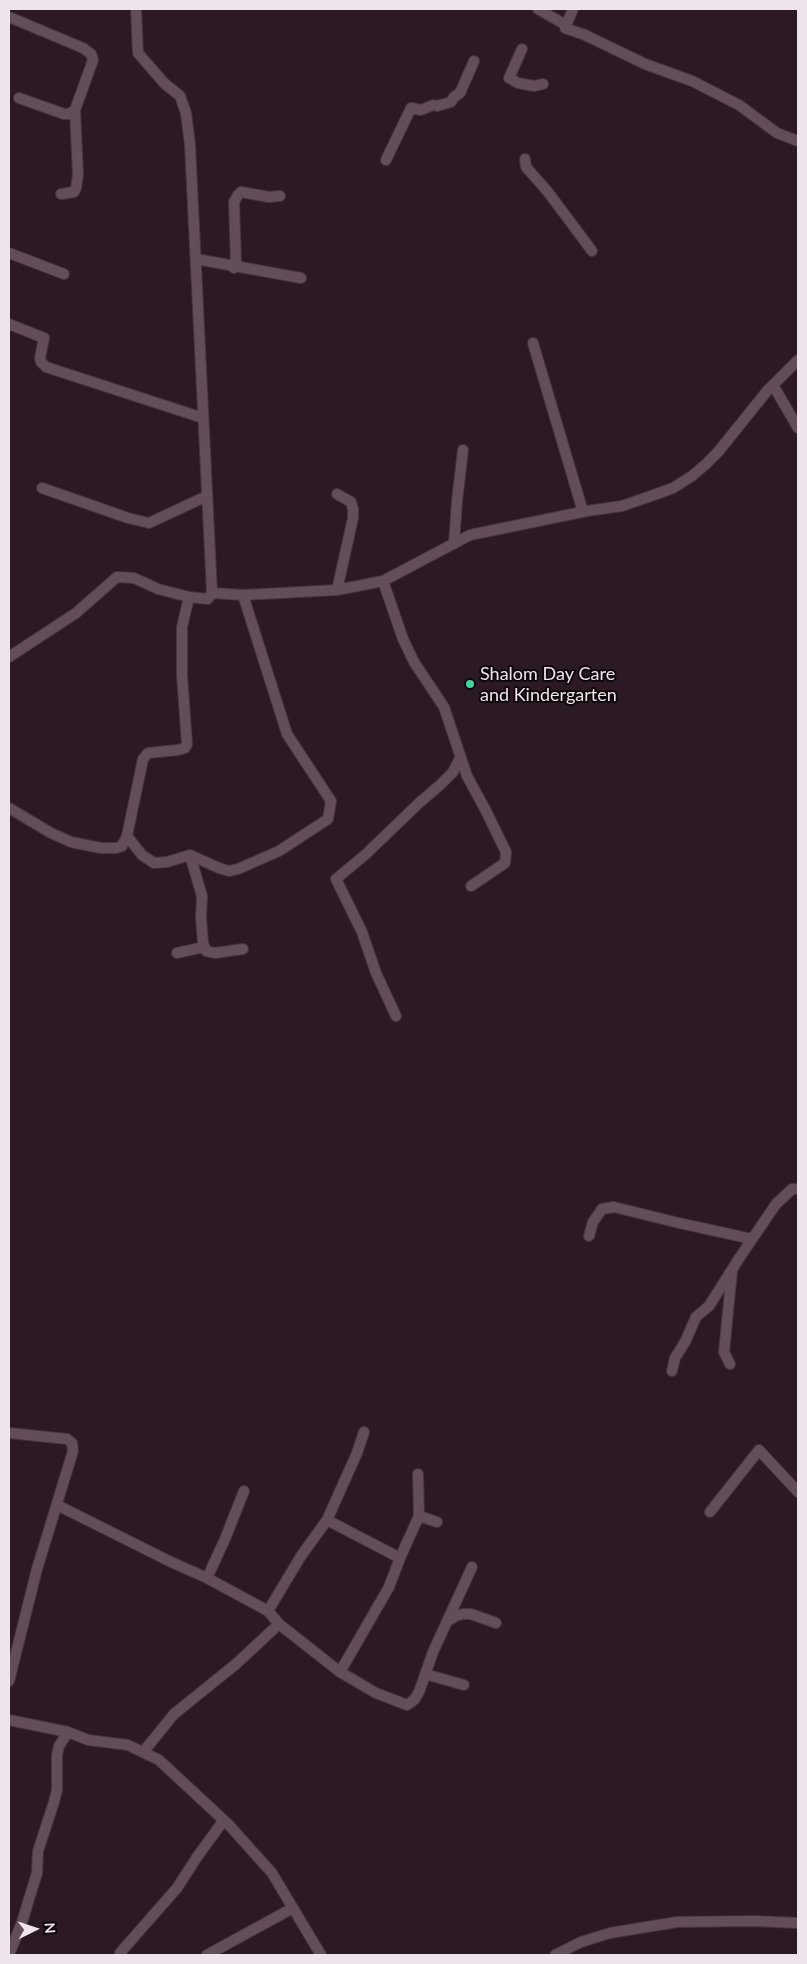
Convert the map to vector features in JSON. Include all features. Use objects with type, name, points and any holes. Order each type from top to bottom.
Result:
[{"type":"street","points":[[9,656],[76,613],[117,576],[134,578],[158,590],[189,597],[208,599],[212,593],[190,145],[186,113],[180,96],[164,83],[138,53],[136,9]]},
{"type":"street","points":[[538,9],[566,25],[565,28],[585,35],[645,64],[692,81],[739,105],[777,133],[798,141]]},
{"type":"street","points":[[566,25],[573,9]]},
{"type":"street","points":[[9,17],[91,54],[93,60],[76,110],[78,175],[76,188],[74,192],[61,194]]},
{"type":"street","points":[[522,49],[509,78],[518,83],[534,86],[544,84]]},
{"type":"street","points":[[386,160],[411,108],[421,110],[433,105],[437,106],[451,102],[460,93],[474,61]]},
{"type":"street","points":[[19,98],[64,114],[69,114],[76,110]]},
{"type":"street","points":[[524,159],[526,167],[548,192],[592,251]]},
{"type":"street","points":[[234,268],[236,263],[234,202],[238,195],[241,192],[257,196],[280,196]]},
{"type":"street","points":[[9,253],[64,274]]},
{"type":"street","points":[[196,259],[234,268],[301,278]]},
{"type":"street","points":[[9,324],[44,338],[40,358],[46,367],[203,418]]},
{"type":"street","points":[[533,343],[583,512]]},
{"type":"street","points":[[212,593],[243,595],[338,590],[383,581],[483,531],[622,506],[673,488],[692,476],[718,452],[773,386],[798,360]]},
{"type":"street","points":[[773,386],[798,428]]},
{"type":"street","points":[[454,544],[456,501],[463,450]]},
{"type":"street","points":[[42,488],[128,518],[149,523],[207,496]]},
{"type":"street","points":[[337,494],[351,502],[353,509],[353,518],[338,590]]},
{"type":"street","points":[[383,581],[403,639],[414,662],[444,707],[467,776],[506,852],[505,863],[483,880],[471,886]]},
{"type":"street","points":[[127,836],[142,855],[154,863],[167,862],[190,855],[219,868],[229,870],[238,869],[279,851],[328,819],[331,801],[287,734],[243,595]]},
{"type":"street","points":[[9,808],[50,833],[71,842],[101,848],[122,846],[127,836],[143,759],[148,753],[178,750],[185,748],[187,744],[182,675],[182,628],[189,597]]},
{"type":"street","points":[[396,1016],[376,973],[362,932],[336,879],[366,854],[419,802],[440,785],[453,772],[460,758]]},
{"type":"street","points":[[190,855],[202,896],[201,917],[206,951],[215,953],[244,949]]},
{"type":"street","points":[[177,953],[204,947]]},
{"type":"street","points":[[672,1371],[676,1358],[686,1342],[696,1317],[709,1306],[776,1204],[792,1189],[798,1189]]},
{"type":"street","points":[[589,1236],[593,1222],[602,1209],[614,1207],[679,1224],[752,1239]]},
{"type":"street","points":[[730,1364],[724,1352],[733,1268]]},
{"type":"street","points":[[268,1611],[301,1556],[327,1520],[357,1453],[364,1432]]},
{"type":"street","points":[[9,1433],[67,1439],[72,1443],[73,1451],[13,1649],[9,1681]]},
{"type":"street","points":[[710,1512],[759,1450],[798,1492]]},
{"type":"street","points":[[340,1672],[390,1587],[400,1558],[419,1516],[418,1474]]},
{"type":"street","points":[[207,1578],[244,1490]]},
{"type":"street","points":[[57,1505],[207,1578],[268,1611],[279,1624],[340,1672],[376,1693],[407,1704],[414,1700],[419,1692],[433,1652],[472,1567]]},
{"type":"street","points":[[419,1516],[437,1522]]},
{"type":"street","points":[[327,1520],[400,1558]]},
{"type":"street","points":[[448,1621],[456,1616],[471,1614],[496,1623]]},
{"type":"street","points":[[144,1751],[174,1714],[210,1686],[279,1624]]},
{"type":"street","points":[[425,1674],[464,1685]]},
{"type":"street","points":[[9,1720],[68,1732],[88,1740],[128,1745],[144,1751],[170,1769],[224,1820],[272,1873],[321,1955]]},
{"type":"street","points":[[9,1955],[22,1922],[36,1873],[38,1851],[57,1790],[57,1755],[59,1746],[68,1732]]},
{"type":"street","points":[[120,1953],[177,1888],[196,1857],[224,1820]]},
{"type":"street","points":[[207,1955],[293,1908]]},
{"type":"street","points":[[555,1955],[580,1942],[610,1933],[677,1922],[754,1921],[798,1923]]},
{"type":"place","name":"Shalom Day Care and Kindergarten","points":[[470,684]]}]
